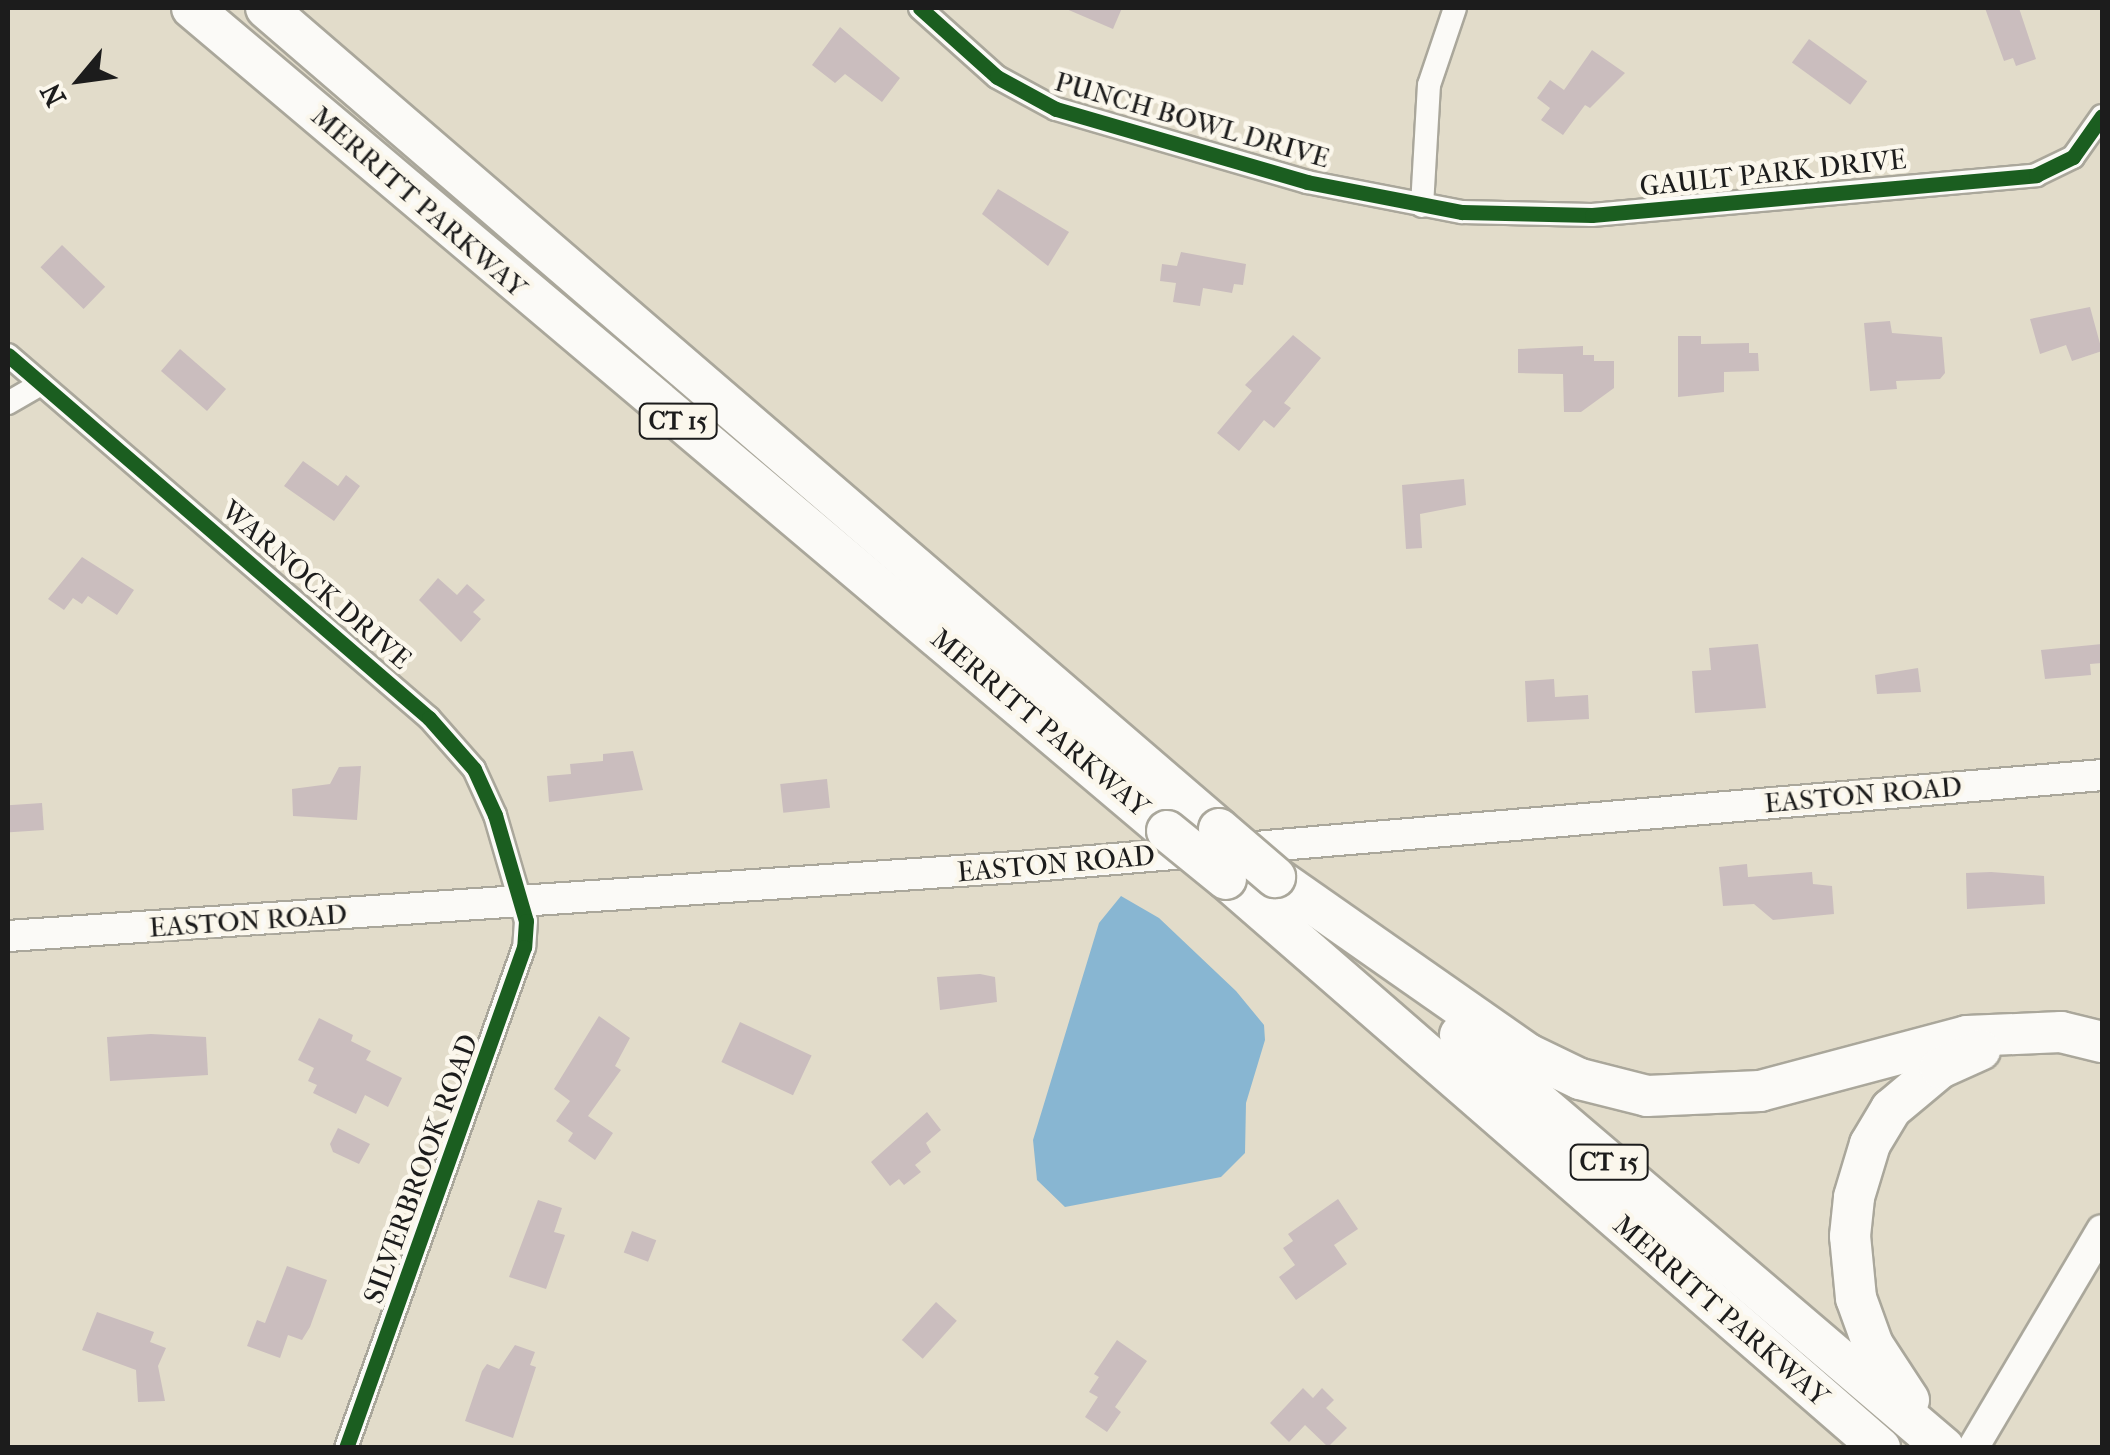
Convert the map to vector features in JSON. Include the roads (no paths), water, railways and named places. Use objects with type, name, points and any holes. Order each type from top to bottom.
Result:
[{"type":"highway","name":"MERRITT PARKWAY","points":[[192,8],[1226,880],[1880,1448]]},
{"type":"highway","name":"MERRITT PARKWAY","points":[[266,8],[1944,1448]]},
{"type":"highway","points":[[1275,877],[1528,1054],[1580,1079],[1648,1096],[1760,1091],[1967,1036],[2043,1031],[2102,1042]]},
{"type":"highway","points":[[1944,1448],[1890,1374],[1856,1298],[1850,1236],[1859,1170],[1891,1109],[1919,1082],[1960,1058],[2043,1031]]},
{"type":"main road","name":"EASTON ROAD","points":[[8,936],[521,903],[2102,774]]},
{"type":"main road","points":[[1973,1448],[2102,1230]]},
{"type":"street","name":"PUNCH BOWL DRIVE","points":[[920,8],[997,77],[1056,109],[1307,182],[1422,206]]},
{"type":"street","points":[[1422,206],[1429,85],[1454,8]]},
{"type":"street","name":"GAULT PARK DRIVE","points":[[1422,206],[1567,217],[2029,176],[2073,157],[2102,116]]},
{"type":"street","name":"WARNOCK DRIVE","points":[[8,355],[447,736],[489,799],[521,903]]},
{"type":"street","points":[[8,403],[41,384]]},
{"type":"street","name":"SILVERBROOK ROAD","points":[[346,1448],[524,947],[521,903]]},
{"type":"water","points":[[1121,896],[1159,918],[1236,991],[1264,1025],[1265,1040],[1246,1103],[1245,1153],[1221,1177],[1065,1207],[1037,1180],[1033,1140],[1099,923]]}]
